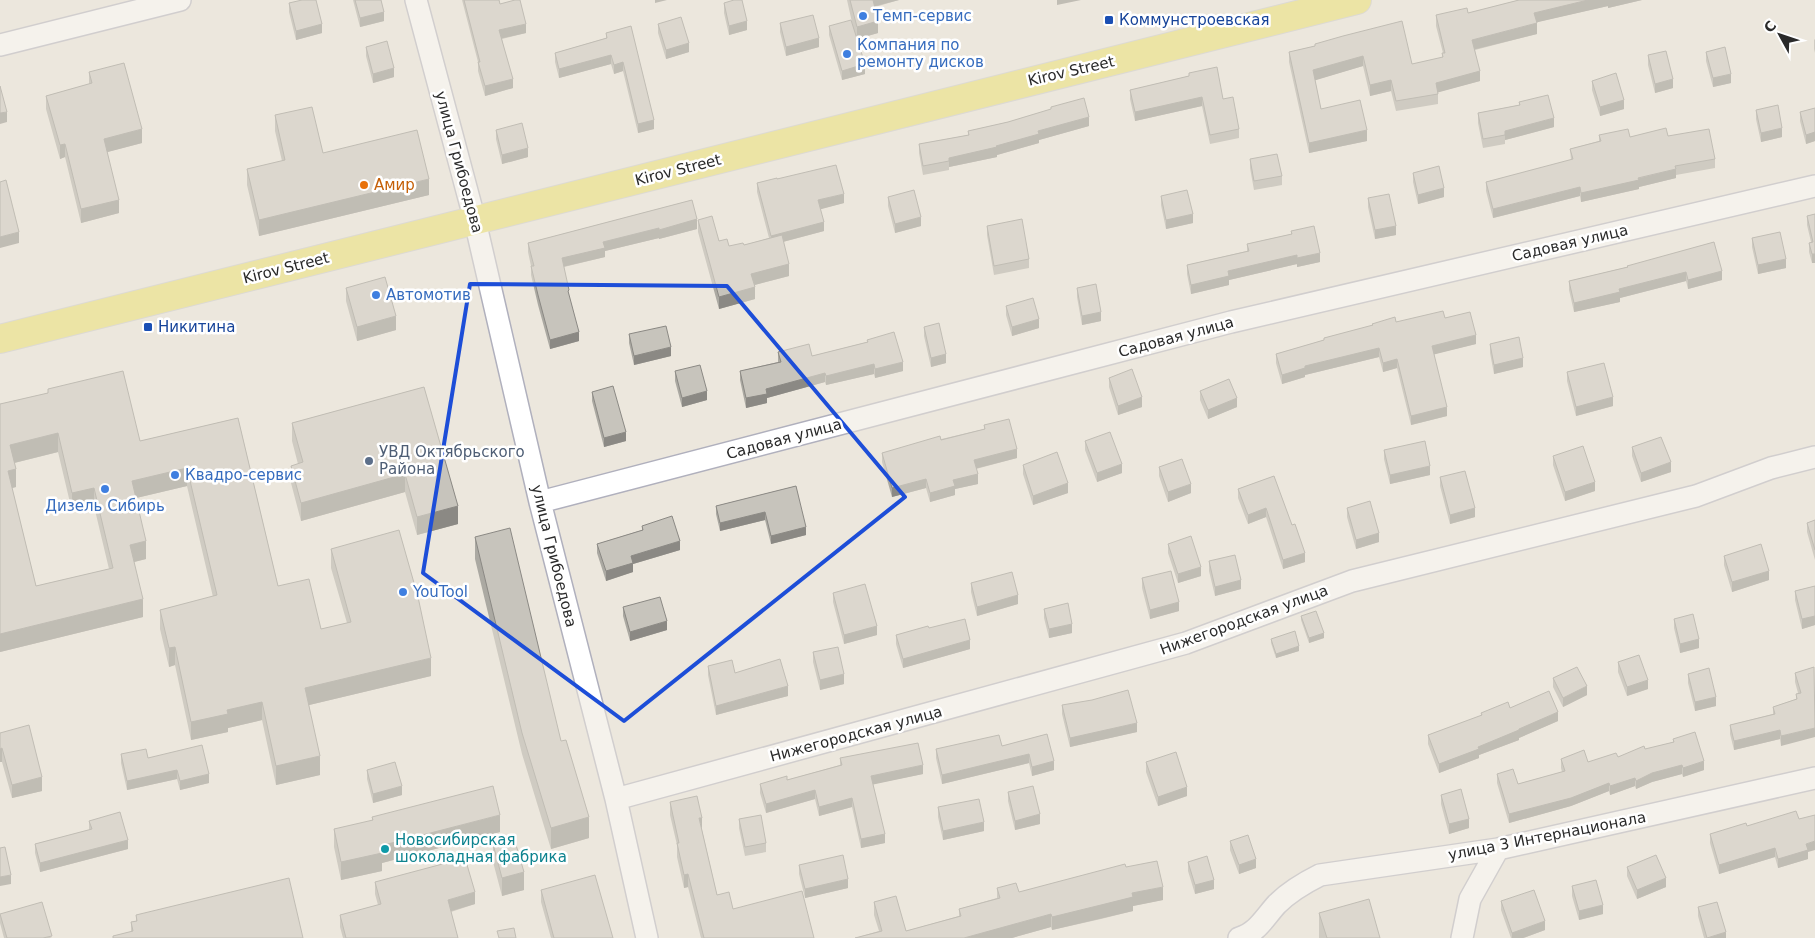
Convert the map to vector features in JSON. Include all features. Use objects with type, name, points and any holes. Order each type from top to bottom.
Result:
[{"type":"main road","name":"Kirov Street","points":[[0,339],[1357,0]]},
{"type":"street","points":[[0,45],[180,0]]},
{"type":"street","name":"улица Грибоедова","points":[[416,0],[475,221],[540,502],[616,799],[647,938]]},
{"type":"street","name":"Садовая улица","points":[[540,502],[1231,322],[1815,186]]},
{"type":"street","name":"Нижегородская улица","points":[[616,799],[1186,644],[1352,581],[1696,496],[1771,468],[1815,457]]},
{"type":"street","name":"улица 3 Интернационала","points":[[1239,938],[1255,930],[1278,904],[1298,886],[1320,875],[1498,849],[1815,778]]},
{"type":"street","points":[[1462,938],[1470,899],[1498,849]]},
{"type":"highlighted area","points":[[470,284],[727,286],[905,497],[624,721],[423,573]]},
{"type":"building","points":[[302,0],[316,0],[322,24],[296,31],[289,3]]},
{"type":"building","points":[[355,0],[381,0],[384,12],[360,18]]},
{"type":"building","points":[[464,0],[499,0],[500,4],[520,0],[526,24],[499,30],[513,79],[485,86]]},
{"type":"building","points":[[742,0],[747,21],[729,26],[724,3]]},
{"type":"building","points":[[850,0],[873,0],[878,21],[857,27]]},
{"type":"building","points":[[1519,0],[1588,0],[1534,13],[1537,23],[1472,40],[1480,71],[1436,83],[1438,94],[1396,101],[1391,80],[1370,85],[1363,56],[1313,70],[1321,109],[1360,100],[1367,130],[1309,143],[1289,52],[1402,21],[1412,64],[1443,57],[1442,53],[1445,53],[1436,15],[1467,8],[1468,13]]},
{"type":"building","points":[[813,15],[819,38],[786,47],[780,23]]},
{"type":"building","points":[[681,17],[689,43],[666,50],[658,24]]},
{"type":"building","name":"Компания по ремонту дисков","points":[[851,20],[865,64],[842,71],[829,26]]},
{"type":"building","points":[[631,26],[654,120],[638,124],[623,62],[614,65],[611,55],[559,69],[555,53],[607,38],[606,33]]},
{"type":"building","points":[[387,41],[394,68],[373,74],[366,47]]},
{"type":"building","points":[[1725,47],[1731,74],[1713,78],[1706,52]]},
{"type":"building","points":[[1666,51],[1673,79],[1655,84],[1648,55]]},
{"type":"building","points":[[124,63],[142,129],[104,139],[119,200],[81,209],[65,144],[60,145],[46,96],[92,83],[89,72]]},
{"type":"building","points":[[1217,67],[1223,99],[1233,97],[1239,129],[1210,135],[1202,97],[1135,112],[1130,90],[1189,76],[1189,73]]},
{"type":"building","points":[[1616,73],[1624,100],[1600,107],[1592,81]]},
{"type":"building","points":[[0,86],[7,112],[0,113]]},
{"type":"building","points":[[1548,95],[1554,118],[1505,131],[1505,135],[1483,139],[1478,113],[1520,105],[1519,102]]},
{"type":"building","points":[[1084,98],[1089,117],[1038,131],[1039,134],[997,147],[949,158],[949,161],[923,166],[919,144],[969,135],[968,131],[1008,122]]},
{"type":"building","points":[[1778,105],[1782,128],[1761,133],[1756,110]]},
{"type":"building","points":[[312,107],[323,153],[417,130],[429,179],[259,220],[247,169],[285,160],[275,115]]},
{"type":"building","points":[[1815,108],[1815,132],[1806,135],[1800,112]]},
{"type":"building","points":[[522,123],[528,148],[502,155],[496,130]]},
{"type":"building","points":[[1666,128],[1668,136],[1709,129],[1715,159],[1675,166],[1676,169],[1638,178],[1639,180],[1581,193],[1580,187],[1493,209],[1486,182],[1573,159],[1570,149],[1601,141],[1599,135],[1628,129],[1630,137]]},
{"type":"building","points":[[1277,154],[1282,176],[1254,181],[1250,159]]},
{"type":"building","points":[[836,165],[844,194],[818,200],[824,222],[771,236],[757,183]]},
{"type":"building","points":[[1439,166],[1444,188],[1418,195],[1413,173]]},
{"type":"building","points":[[6,180],[19,232],[0,237],[0,182]]},
{"type":"building","points":[[914,190],[921,217],[895,224],[888,197]]},
{"type":"building","points":[[1187,190],[1193,214],[1166,220],[1161,196]]},
{"type":"building","points":[[1389,194],[1396,226],[1375,230],[1368,198]]},
{"type":"building","points":[[692,200],[697,219],[659,230],[659,228],[603,242],[605,248],[562,258],[568,291],[579,332],[550,340],[531,266],[534,266],[528,243]]},
{"type":"building","points":[[1815,214],[1815,254],[1812,254],[1809,243],[1813,242],[1807,216]]},
{"type":"building","points":[[712,216],[719,241],[727,239],[729,246],[743,243],[744,245],[782,235],[789,264],[751,274],[755,287],[719,297],[698,220]]},
{"type":"building","points":[[1022,219],[1029,259],[994,266],[987,226]]},
{"type":"building","points":[[1314,226],[1320,253],[1297,258],[1297,255],[1228,271],[1229,276],[1191,285],[1187,265],[1249,251],[1247,244],[1292,234],[1291,231]]},
{"type":"building","points":[[1780,232],[1786,259],[1758,265],[1752,238]]},
{"type":"building","points":[[1714,242],[1722,271],[1688,280],[1686,272],[1619,289],[1620,292],[1574,303],[1569,281],[1628,267]]},
{"type":"building","points":[[385,277],[396,316],[357,327],[346,288]]},
{"type":"building","points":[[1096,284],[1101,312],[1082,316],[1077,288]]},
{"type":"building","points":[[1033,298],[1039,319],[1012,327],[1006,306]]},
{"type":"building","points":[[1443,311],[1445,318],[1470,312],[1476,335],[1432,346],[1447,407],[1411,416],[1397,359],[1383,363],[1379,348],[1305,366],[1305,368],[1282,375],[1276,354],[1395,317],[1396,322]]},
{"type":"building","points":[[939,323],[946,354],[931,358],[924,327]]},
{"type":"building","points":[[666,326],[671,347],[634,356],[629,334]]},
{"type":"building","points":[[894,332],[903,362],[875,369],[874,364],[826,376],[825,373],[766,389],[767,394],[746,398],[740,371],[781,362],[778,352],[809,344],[812,356],[868,342],[867,340]]},
{"type":"building","points":[[1519,337],[1523,358],[1494,365],[1490,344]]},
{"type":"building","points":[[1604,363],[1613,397],[1576,407],[1567,372]]},
{"type":"building","points":[[700,365],[707,391],[682,398],[675,371]]},
{"type":"building","points":[[1132,369],[1142,397],[1118,406],[1109,378]]},
{"type":"building","points":[[123,371],[140,441],[238,418],[278,586],[309,579],[321,629],[351,622],[331,549],[399,530],[418,597],[431,658],[305,688],[320,756],[276,766],[262,702],[227,710],[228,714],[191,722],[175,647],[169,648],[160,610],[217,595],[187,468],[132,481],[146,541],[130,545],[143,599],[0,634],[0,404],[48,393],[48,389]],"holes":[[[58,433],[72,493],[94,488],[113,568],[36,586],[8,471],[16,469],[10,445]]]},
{"type":"building","points":[[1229,379],[1237,398],[1208,410],[1200,391]]},
{"type":"building","points":[[613,386],[626,432],[604,438],[592,392]]},
{"type":"building","name":"УВД Октябрьского Района","points":[[424,387],[458,506],[417,517],[405,474],[301,503],[291,466],[303,462],[292,423]]},
{"type":"building","points":[[1009,419],[1017,449],[974,460],[978,474],[953,480],[955,486],[930,493],[926,479],[892,488],[882,453],[940,436],[941,440],[985,429],[984,425]]},
{"type":"building","points":[[1110,432],[1122,464],[1097,473],[1085,441]]},
{"type":"building","points":[[1661,437],[1671,462],[1641,473],[1632,447]]},
{"type":"building","points":[[1425,441],[1430,466],[1390,475],[1384,450]]},
{"type":"building","points":[[1583,446],[1595,482],[1565,492],[1553,456]]},
{"type":"building","points":[[1057,452],[1068,483],[1033,496],[1023,465]]},
{"type":"building","points":[[1182,459],[1191,484],[1168,492],[1159,467]]},
{"type":"building","points":[[1465,471],[1475,508],[1450,515],[1440,477]]},
{"type":"building","points":[[1274,476],[1292,525],[1295,524],[1305,553],[1283,560],[1266,508],[1248,515],[1238,489]]},
{"type":"building","points":[[796,486],[806,527],[771,536],[765,512],[720,523],[716,506]]},
{"type":"building","points":[[1370,501],[1379,533],[1356,540],[1347,508]]},
{"type":"building","points":[[672,516],[680,541],[631,556],[633,563],[606,571],[597,544],[643,530],[642,526]]},
{"type":"building","points":[[1815,520],[1815,550],[1807,523]]},
{"type":"building","points":[[510,528],[561,741],[566,740],[589,817],[551,828],[522,733],[475,537]]},
{"type":"building","points":[[1191,536],[1201,567],[1178,574],[1168,544]]},
{"type":"building","points":[[1761,544],[1769,571],[1732,582],[1724,556]]},
{"type":"building","points":[[1235,555],[1241,580],[1215,587],[1209,561]]},
{"type":"building","points":[[1171,571],[1179,602],[1150,610],[1142,578]]},
{"type":"building","points":[[1012,572],[1018,595],[977,607],[971,583]]},
{"type":"building","points":[[865,584],[877,626],[844,635],[833,593]]},
{"type":"building","points":[[1815,586],[1815,616],[1802,619],[1795,591]]},
{"type":"building","points":[[660,597],[667,621],[630,632],[623,607]]},
{"type":"building","points":[[1068,603],[1072,624],[1049,629],[1044,609]]},
{"type":"building","points":[[1316,611],[1324,633],[1309,638],[1301,616]]},
{"type":"building","points":[[1693,614],[1699,639],[1680,644],[1674,619]]},
{"type":"building","points":[[965,619],[970,640],[903,659],[896,635],[928,626],[929,628]]},
{"type":"building","points":[[1295,631],[1299,646],[1276,654],[1271,639]]},
{"type":"building","points":[[838,647],[844,674],[820,680],[813,652]]},
{"type":"building","points":[[1639,655],[1648,680],[1627,687],[1618,662]]},
{"type":"building","points":[[780,659],[788,686],[716,706],[708,666],[732,660],[735,673]]},
{"type":"building","points":[[1577,667],[1587,686],[1563,698],[1553,678]]},
{"type":"building","points":[[1814,667],[1815,728],[1781,736],[1780,730],[1734,741],[1730,725],[1775,714],[1773,707],[1797,699],[1796,694],[1801,693],[1795,673]]},
{"type":"building","points":[[1709,668],[1716,697],[1695,702],[1688,674]]},
{"type":"building","points":[[1128,690],[1137,723],[1070,738],[1062,705],[1092,700]]},
{"type":"building","points":[[1549,691],[1558,712],[1478,747],[1479,749],[1439,764],[1428,735],[1482,715],[1481,713],[1508,702],[1510,708]]},
{"type":"building","points":[[29,725],[42,777],[12,785],[2,748],[0,749],[0,733]]},
{"type":"building","points":[[1695,732],[1704,761],[1683,768],[1682,765],[1652,773],[1636,781],[1635,778],[1610,786],[1609,783],[1571,798],[1509,814],[1497,774],[1513,769],[1518,784],[1565,771],[1561,759],[1584,750],[1588,762],[1616,753],[1618,757],[1644,746],[1645,749],[1674,742],[1673,739]]},
{"type":"building","points":[[1047,734],[1054,761],[1032,767],[1029,754],[942,775],[936,749],[999,735],[1002,746]]},
{"type":"building","points":[[918,743],[923,765],[871,776],[885,834],[861,839],[852,798],[819,807],[815,790],[766,804],[760,784],[787,776],[787,780],[842,765],[840,758]]},
{"type":"building","points":[[202,745],[209,774],[180,781],[177,770],[127,781],[121,754],[146,749],[148,758]]},
{"type":"building","points":[[1176,752],[1187,787],[1158,797],[1146,762]]},
{"type":"building","points":[[395,762],[402,786],[373,794],[367,770]]},
{"type":"building","points":[[493,786],[500,815],[380,846],[382,853],[341,862],[334,829],[373,820],[372,817]]},
{"type":"building","points":[[1033,786],[1040,814],[1015,821],[1008,792]]},
{"type":"building","points":[[1461,789],[1469,819],[1449,824],[1441,795]]},
{"type":"building","points":[[697,796],[702,818],[699,818],[717,895],[729,892],[733,909],[802,891],[814,938],[704,938],[688,874],[684,875],[670,802]]},
{"type":"building","points":[[979,799],[984,822],[943,831],[938,807]]},
{"type":"building","points":[[1796,811],[1799,819],[1815,815],[1815,841],[1806,844],[1808,850],[1778,859],[1775,848],[1719,865],[1710,834],[1746,823],[1747,826]]},
{"type":"building","points":[[120,812],[128,840],[40,863],[35,844],[92,829],[89,821]]},
{"type":"building","points":[[761,815],[766,843],[745,847],[739,819]]},
{"type":"building","points":[[1248,835],[1256,859],[1239,865],[1230,841]]},
{"type":"building","points":[[514,838],[524,872],[502,878],[493,844]]},
{"type":"building","points":[[5,847],[11,875],[0,877],[0,848]]},
{"type":"building","points":[[843,855],[848,879],[805,889],[799,865]]},
{"type":"building","points":[[1656,855],[1666,878],[1637,890],[1627,867]]},
{"type":"building","points":[[1207,856],[1214,880],[1195,885],[1188,862]]},
{"type":"building","points":[[465,858],[475,892],[448,900],[458,938],[346,938],[340,915],[381,904],[375,882]]},
{"type":"building","points":[[1157,861],[1163,887],[1132,893],[1133,897],[1052,917],[1051,914],[964,938],[855,938],[882,931],[874,902],[896,896],[906,931],[961,916],[959,909],[1000,898],[997,888],[1016,883],[1019,892],[1125,864],[1126,867]]},
{"type":"building","points":[[595,875],[613,938],[554,938],[541,890]]},
{"type":"building","points":[[289,878],[303,938],[113,938],[113,936],[133,931],[131,922],[137,921],[136,915]]},
{"type":"building","points":[[1596,880],[1603,905],[1579,911],[1572,886]]},
{"type":"building","points":[[1534,890],[1545,921],[1512,933],[1501,901]]},
{"type":"building","points":[[1369,899],[1380,938],[1327,938],[1319,913]]},
{"type":"building","points":[[42,902],[52,936],[43,938],[7,938],[0,914]]},
{"type":"building","points":[[1717,902],[1726,932],[1707,938],[1698,907]]},
{"type":"building","points":[[514,928],[516,938],[499,938],[497,931]]},
{"type":"place","name":"Темп-сервис","points":[[863,16]]},
{"type":"place","name":"Коммунстроевская","points":[[1109,20]]},
{"type":"place","name":"Компания по ремонту дисков","points":[[847,54]]},
{"type":"place","name":"Амир","points":[[364,185]]},
{"type":"place","name":"Автомотив","points":[[376,295]]},
{"type":"place","name":"Никитина","points":[[148,327]]},
{"type":"place","name":"УВД Октябрьского Района","points":[[369,461]]},
{"type":"place","name":"Квадро-сервис","points":[[175,475]]},
{"type":"place","name":"Дизель Сибирь","points":[[105,489]]},
{"type":"place","name":"YouTool","points":[[403,592]]},
{"type":"place","name":"Новосибирская шоколадная фабрика","points":[[385,849]]}]
